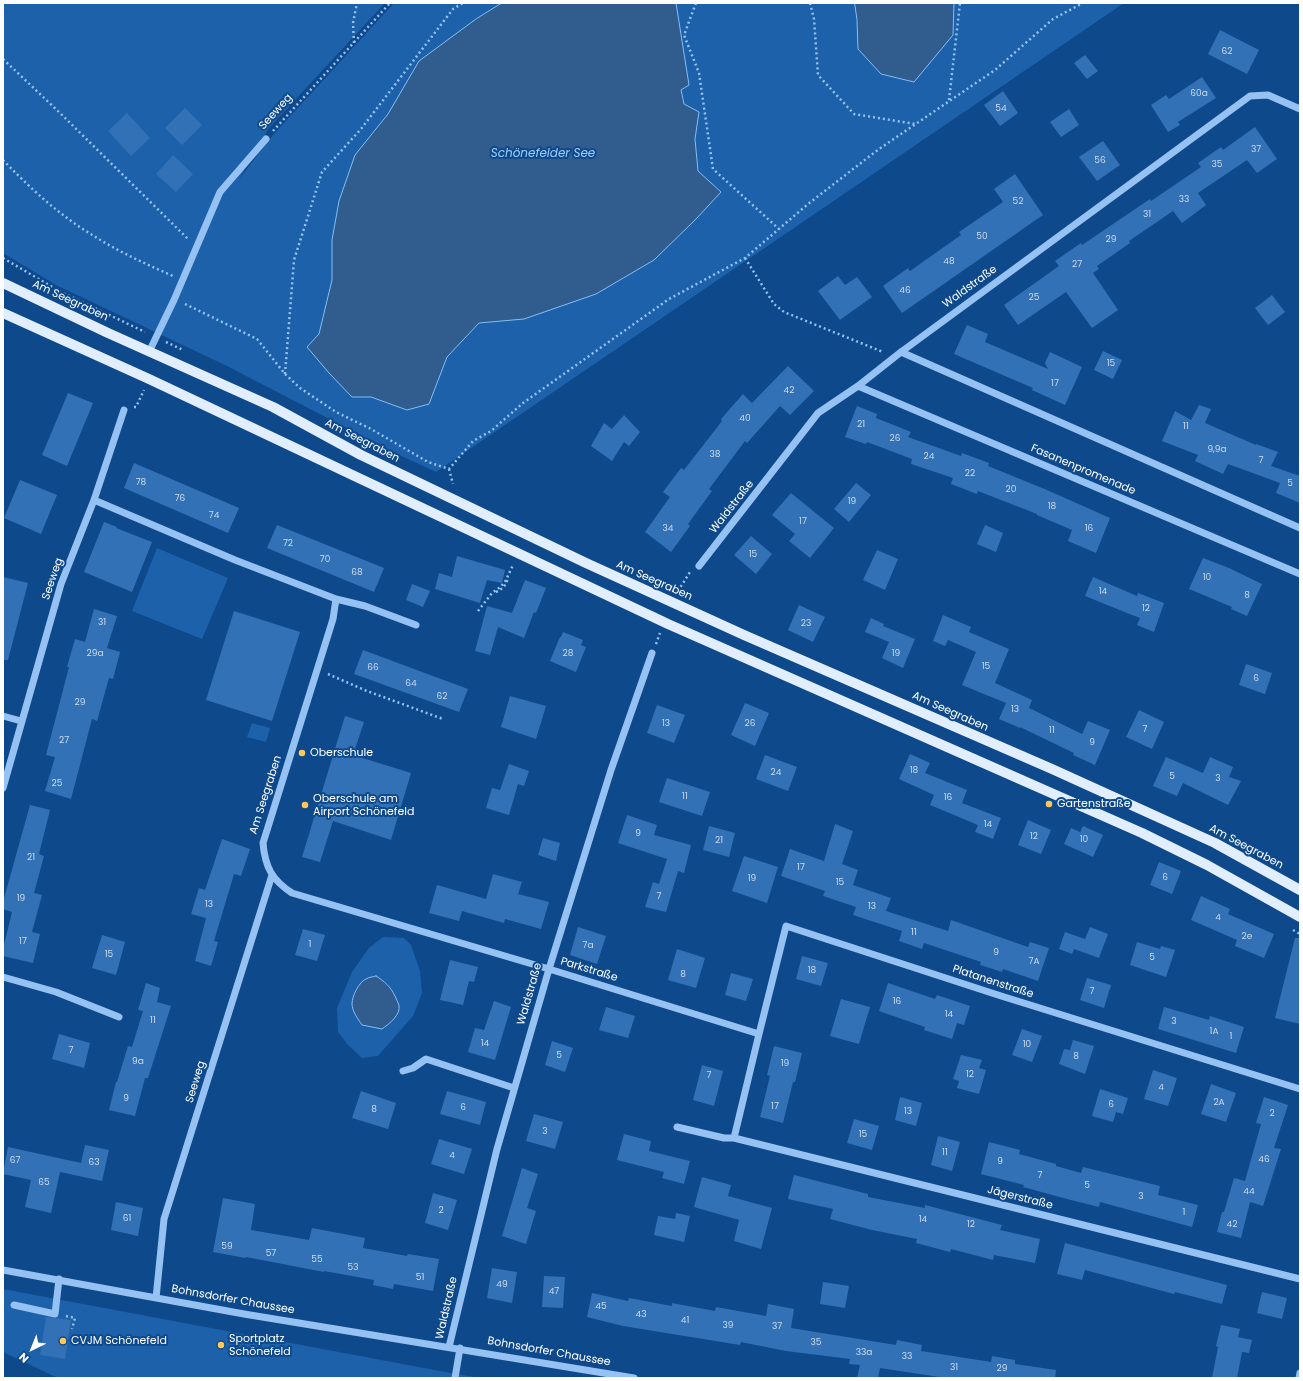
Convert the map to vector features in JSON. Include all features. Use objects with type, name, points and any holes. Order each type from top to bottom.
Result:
[{"type":"main road","name":"Am Seegraben","points":[[3,283],[273,408],[361,455],[586,563],[758,641],[1215,843],[1300,890]]},
{"type":"main road","points":[[3,313],[156,382],[675,627],[1142,833],[1207,865],[1300,917]]},
{"type":"street","name":"Waldstraße","points":[[699,566],[818,413],[858,386],[894,357],[1250,96],[1268,95],[1300,109]]},
{"type":"street","name":"Seeweg","points":[[150,352],[183,281],[220,192],[266,139]]},
{"type":"street","points":[[901,352],[1300,528]]},
{"type":"street","name":"Fasanenpromenade","points":[[858,386],[1300,574]]},
{"type":"street","name":"Seeweg","points":[[3,788],[61,584],[94,500],[124,410]]},
{"type":"street","points":[[94,500],[235,560],[336,598],[365,606],[416,625]]},
{"type":"street","name":"Am Seegraben","points":[[336,598],[334,619],[263,843],[264,856],[272,875],[281,886],[292,893],[366,915]]},
{"type":"street","name":"Waldstraße","points":[[450,1347],[497,1149],[514,1088],[549,969],[611,770],[652,653]]},
{"type":"street","points":[[3,716],[21,721]]},
{"type":"street","name":"Seeweg","points":[[156,1298],[164,1219],[272,875]]},
{"type":"street","name":"Parkstraße","points":[[366,915],[549,969],[759,1034]]},
{"type":"street","name":"Platanenstraße","points":[[759,1034],[786,926],[998,995],[1300,1089]]},
{"type":"street","points":[[3,977],[56,992],[119,1017]]},
{"type":"street","points":[[734,1138],[759,1034]]},
{"type":"street","points":[[403,1071],[413,1068],[426,1059],[514,1088]]},
{"type":"street","name":"Jägerstraße","points":[[677,1126],[724,1138],[734,1138],[1300,1279]]},
{"type":"street","name":"Bohnsdorfer Chaussee","points":[[3,1270],[59,1279],[156,1298],[634,1378]]},
{"type":"street","points":[[14,1305],[55,1314],[59,1279]]},
{"type":"street","points":[[455,1378],[460,1348]]},
{"type":"street","points":[[1299,1378],[1300,1373]]},
{"type":"path","points":[[354,43],[353,23],[357,3]]},
{"type":"path","name":"Seeweg","points":[[266,139],[390,3]]},
{"type":"path","points":[[285,374],[294,260],[322,172],[361,129],[453,9],[463,3]]},
{"type":"path","points":[[696,3],[684,35],[699,73],[713,168],[779,229]]},
{"type":"path","points":[[810,3],[814,18],[818,76],[854,114],[915,124]]},
{"type":"path","points":[[949,100],[960,3]]},
{"type":"path","points":[[449,469],[473,441],[491,431],[523,403],[542,389],[669,299],[745,258],[808,204],[879,148],[994,70],[1053,20],[1083,3]]},
{"type":"path","points":[[3,59],[197,248]]},
{"type":"path","points":[[3,160],[51,205],[93,236],[138,260],[183,281]]},
{"type":"path","points":[[3,258],[59,291],[184,351]]},
{"type":"path","points":[[745,258],[774,304],[784,312],[894,357]]},
{"type":"path","points":[[174,300],[257,339],[285,374],[300,388],[336,412],[371,429],[428,462],[449,469]]},
{"type":"path","points":[[124,410],[136,407],[144,390]]},
{"type":"path","points":[[447,482],[454,486],[449,469]]},
{"type":"path","points":[[478,611],[492,593],[505,582],[513,565]]},
{"type":"path","points":[[678,591],[686,578]]},
{"type":"path","points":[[671,588],[684,594]]},
{"type":"path","points":[[318,669],[367,691],[443,719]]},
{"type":"path","points":[[55,1314],[75,1318],[72,1329]]},
{"type":"shaded area","points":[[3,3],[385,3],[269,128],[239,179],[273,135],[394,3],[502,3],[476,19],[388,114],[355,155],[332,240],[332,280],[319,334],[352,397],[371,397],[407,410],[429,404],[447,357],[479,323],[524,319],[721,192],[698,171],[695,139],[699,112],[684,104],[681,90],[689,85],[676,3],[855,3],[857,20],[953,35],[954,3],[1124,3],[436,472],[393,452],[227,366],[56,285],[3,253]]},
{"type":"shaded area","points":[[157,548],[228,578],[202,639],[132,611]]},
{"type":"shaded area","points":[[252,723],[270,728],[266,742],[247,737]]},
{"type":"shaded area","points":[[383,937],[404,938],[411,945],[420,971],[422,993],[413,1016],[378,1056],[362,1058],[348,1045],[338,1032],[337,1008],[352,972],[369,948]]},
{"type":"shaded area","points":[[3,1289],[481,1378],[58,1378],[3,1352]]},
{"type":"water","name":"Schönefelder See","points":[[502,3],[676,3],[689,85],[681,90],[684,104],[699,112],[695,139],[698,171],[721,192],[654,260],[596,294],[524,319],[479,323],[447,357],[429,404],[407,410],[371,397],[352,397],[307,347],[319,334],[332,280],[332,240],[339,201],[355,155],[388,114],[419,61],[476,19]]},
{"type":"water","points":[[855,3],[954,3],[953,35],[914,82],[881,74],[858,49]]},
{"type":"water","points":[[376,976],[385,982],[389,987],[399,1005],[396,1016],[382,1029],[362,1025],[352,1007],[353,997],[361,983],[367,978]]},
{"type":"building","points":[[1220,30],[1259,50],[1247,74],[1208,54]]},
{"type":"building","points":[[1085,55],[1098,71],[1087,79],[1074,63]]},
{"type":"building","points":[[1202,77],[1216,98],[1178,122],[1180,125],[1168,132],[1151,105],[1166,95],[1169,99]]},
{"type":"building","points":[[1003,91],[1018,113],[1000,126],[984,105]]},
{"type":"building","points":[[185,108],[202,125],[182,145],[165,128]]},
{"type":"building","points":[[1069,109],[1079,125],[1061,137],[1050,122]]},
{"type":"building","points":[[127,113],[150,138],[131,156],[108,131]]},
{"type":"building","points":[[1255,127],[1277,159],[1257,173],[1247,160],[1198,193],[1206,205],[1182,223],[1173,211],[1129,241],[1130,243],[1097,266],[1099,269],[1093,273],[1118,310],[1092,328],[1066,292],[1018,325],[1004,305],[1059,266],[1055,261],[1081,243],[1082,245],[1150,199],[1151,201],[1201,167],[1198,163],[1221,147],[1223,150]]},
{"type":"building","points":[[1103,141],[1120,165],[1097,181],[1079,157]]},
{"type":"building","points":[[173,155],[193,174],[176,192],[156,174]]},
{"type":"building","points":[[1015,174],[1043,215],[902,313],[883,286],[908,268],[910,271],[961,235],[959,232],[1003,202],[994,189]]},
{"type":"building","points":[[838,276],[845,285],[857,277],[872,297],[840,320],[818,291]]},
{"type":"building","points":[[1272,295],[1285,312],[1268,325],[1255,308]]},
{"type":"building","points":[[967,325],[988,334],[985,342],[1048,369],[1045,363],[1050,352],[1082,367],[1065,405],[1032,390],[1033,388],[954,354]]},
{"type":"building","points":[[1103,351],[1122,360],[1113,379],[1094,370]]},
{"type":"building","points":[[788,366],[814,391],[790,415],[780,406],[747,443],[745,441],[709,489],[712,491],[688,524],[690,526],[671,552],[645,532],[670,497],[663,492],[681,468],[684,470],[722,421],[721,419],[743,394],[752,403]]},
{"type":"building","points":[[68,393],[93,403],[67,466],[42,455]]},
{"type":"building","points":[[1199,405],[1211,409],[1205,423],[1256,445],[1278,452],[1271,466],[1300,476],[1300,503],[1276,493],[1280,483],[1228,464],[1223,474],[1195,461],[1198,455],[1162,441],[1175,411],[1191,420]]},
{"type":"building","points":[[857,406],[877,414],[876,418],[911,432],[908,437],[961,456],[962,453],[989,463],[988,466],[1110,518],[1096,553],[1068,541],[1072,530],[1037,514],[978,491],[977,494],[951,484],[953,478],[911,464],[912,459],[867,442],[866,444],[845,437]]},
{"type":"building","points":[[624,415],[640,432],[629,446],[624,442],[612,461],[591,446],[604,423],[612,429]]},
{"type":"building","points":[[134,463],[239,508],[228,533],[124,488]]},
{"type":"building","points":[[20,480],[57,495],[41,534],[4,518]]},
{"type":"building","points":[[856,483],[871,495],[849,522],[834,509]]},
{"type":"building","points":[[791,493],[834,528],[810,558],[789,541],[795,534],[772,515]]},
{"type":"building","points":[[104,522],[152,542],[132,592],[84,572]]},
{"type":"building","points":[[277,525],[384,568],[374,592],[267,548]]},
{"type":"building","points":[[985,525],[1003,533],[996,552],[977,544]]},
{"type":"building","points":[[751,536],[772,554],[756,574],[734,555]]},
{"type":"building","points":[[877,550],[898,559],[885,590],[863,580]]},
{"type":"building","points":[[457,556],[505,570],[502,583],[487,580],[480,603],[435,589],[439,573],[452,577]]},
{"type":"building","points":[[1203,558],[1229,568],[1262,584],[1247,616],[1231,609],[1232,607],[1189,589]]},
{"type":"building","points":[[3,577],[28,583],[8,660],[3,660]]},
{"type":"building","points":[[1093,577],[1137,596],[1138,593],[1164,603],[1154,632],[1137,625],[1140,618],[1085,596]]},
{"type":"building","points":[[525,580],[546,588],[536,613],[534,612],[524,638],[498,627],[490,655],[475,651],[487,606],[512,613]]},
{"type":"building","points":[[412,584],[430,591],[423,607],[406,600]]},
{"type":"building","points":[[799,605],[825,617],[813,642],[788,630]]},
{"type":"building","points":[[94,609],[117,616],[107,648],[120,652],[113,679],[109,678],[97,721],[92,719],[71,799],[45,791],[55,757],[46,755],[75,639],[85,642]]},
{"type":"building","points":[[234,611],[300,632],[272,721],[206,700]]},
{"type":"building","points":[[943,615],[971,627],[969,632],[1009,649],[995,683],[1032,700],[1029,708],[1082,734],[1088,721],[1110,730],[1095,765],[1073,755],[1074,753],[1020,727],[999,719],[1006,703],[962,685],[976,652],[948,640],[945,646],[933,641]]},
{"type":"building","points":[[871,618],[884,624],[883,626],[915,639],[903,668],[882,658],[889,642],[865,632]]},
{"type":"building","points":[[563,632],[583,640],[581,645],[586,647],[576,672],[550,661]]},
{"type":"building","points":[[363,650],[468,689],[459,712],[354,674]]},
{"type":"building","points":[[1246,664],[1272,673],[1265,694],[1239,685]]},
{"type":"building","points":[[510,696],[546,706],[536,739],[501,727]]},
{"type":"building","points":[[745,703],[769,713],[755,746],[731,735]]},
{"type":"building","points":[[657,705],[685,715],[674,743],[647,733]]},
{"type":"building","points":[[1139,710],[1164,722],[1152,749],[1126,737]]},
{"type":"building","points":[[345,716],[364,722],[353,755],[411,773],[391,840],[333,821],[320,862],[302,857]]},
{"type":"building","points":[[910,754],[930,763],[925,773],[967,790],[962,803],[1001,818],[993,839],[975,832],[978,825],[930,805],[934,795],[899,779]]},
{"type":"building","points":[[765,755],[797,767],[788,791],[756,779]]},
{"type":"building","points":[[1166,757],[1203,773],[1210,757],[1233,767],[1229,777],[1241,781],[1228,805],[1183,783],[1177,796],[1153,786]]},
{"type":"building","points":[[509,764],[529,771],[524,786],[518,784],[509,815],[486,808],[492,788],[500,790]]},
{"type":"building","points":[[667,778],[710,792],[702,816],[659,802]]},
{"type":"building","points":[[30,805],[50,810],[39,854],[44,856],[34,893],[42,895],[32,932],[40,934],[33,963],[3,956],[3,949],[12,912],[3,909],[3,902]]},
{"type":"building","points":[[627,815],[657,825],[654,835],[691,845],[684,873],[678,871],[666,912],[645,907],[653,882],[659,884],[667,859],[618,843]]},
{"type":"building","points":[[1028,820],[1051,830],[1041,854],[1018,845]]},
{"type":"building","points":[[835,824],[853,831],[842,864],[858,870],[853,885],[891,898],[886,911],[948,931],[951,920],[1028,947],[1030,942],[1049,948],[1038,981],[1003,969],[1002,972],[980,965],[981,962],[924,943],[922,949],[899,941],[902,931],[853,915],[856,907],[823,896],[825,891],[781,876],[790,849],[824,861]]},
{"type":"building","points":[[709,826],[735,833],[729,857],[703,850]]},
{"type":"building","points":[[1083,826],[1103,835],[1093,857],[1064,844],[1071,828],[1080,832]]},
{"type":"building","points":[[543,838],[560,843],[556,861],[538,855]]},
{"type":"building","points":[[222,839],[250,849],[241,876],[234,874],[214,941],[218,942],[211,966],[195,961],[206,918],[191,914],[199,888],[205,890]]},
{"type":"building","points":[[744,856],[778,867],[767,903],[732,891]]},
{"type":"building","points":[[1159,862],[1181,871],[1172,894],[1150,885]]},
{"type":"building","points":[[493,874],[522,882],[518,894],[549,902],[541,929],[505,919],[504,923],[462,911],[459,921],[429,913],[437,885],[486,899]]},
{"type":"building","points":[[1201,896],[1230,909],[1228,914],[1274,934],[1264,958],[1235,946],[1237,940],[1191,920]]},
{"type":"building","points":[[578,927],[606,936],[597,964],[570,955]]},
{"type":"building","points":[[1090,927],[1108,934],[1099,958],[1074,949],[1072,954],[1059,949],[1065,932],[1085,939]]},
{"type":"building","points":[[303,929],[325,935],[317,961],[295,955]]},
{"type":"building","points":[[102,935],[125,942],[116,975],[92,968]]},
{"type":"building","points":[[1295,938],[1300,938],[1300,1024],[1275,1018]]},
{"type":"building","points":[[1137,942],[1160,949],[1161,946],[1175,950],[1166,977],[1130,965]]},
{"type":"building","points":[[677,949],[705,958],[696,988],[668,980]]},
{"type":"building","points":[[802,956],[828,963],[821,986],[796,979]]},
{"type":"building","points":[[450,960],[478,967],[474,982],[469,981],[463,1005],[440,1000]]},
{"type":"building","points":[[731,973],[753,979],[746,1001],[725,995]]},
{"type":"building","points":[[1087,978],[1111,985],[1104,1008],[1080,1000]]},
{"type":"building","points":[[146,983],[160,988],[157,1002],[171,1006],[148,1078],[145,1078],[135,1116],[109,1110],[116,1082],[128,1046],[132,1047],[143,1011],[138,1010]]},
{"type":"building","points":[[888,983],[935,999],[937,995],[970,1006],[964,1025],[957,1023],[952,1039],[924,1030],[925,1027],[879,1011]]},
{"type":"building","points":[[841,999],[870,1007],[859,1044],[830,1036]]},
{"type":"building","points":[[494,1001],[511,1007],[495,1060],[468,1052],[475,1028],[484,1030]]},
{"type":"building","points":[[606,1007],[635,1016],[628,1038],[599,1030]]},
{"type":"building","points":[[1164,1007],[1209,1020],[1210,1016],[1244,1027],[1236,1053],[1158,1029]]},
{"type":"building","points":[[1022,1029],[1042,1036],[1032,1062],[1012,1055]]},
{"type":"building","points":[[59,1034],[90,1043],[84,1068],[52,1059]]},
{"type":"building","points":[[1073,1040],[1094,1046],[1085,1074],[1059,1064],[1064,1049],[1070,1050]]},
{"type":"building","points":[[552,1041],[573,1048],[565,1072],[545,1065]]},
{"type":"building","points":[[774,1046],[802,1053],[783,1123],[760,1117],[770,1076],[767,1075]]},
{"type":"building","points":[[961,1055],[982,1060],[979,1068],[986,1070],[979,1094],[957,1088],[959,1081],[953,1079]]},
{"type":"building","points":[[702,1065],[723,1071],[714,1106],[693,1100]]},
{"type":"building","points":[[1153,1070],[1177,1078],[1168,1106],[1144,1099]]},
{"type":"building","points":[[1211,1084],[1236,1093],[1226,1122],[1201,1114]]},
{"type":"building","points":[[1100,1089],[1128,1098],[1123,1114],[1116,1112],[1113,1122],[1092,1116]]},
{"type":"building","points":[[361,1091],[396,1103],[388,1129],[352,1118]]},
{"type":"building","points":[[447,1091],[486,1102],[480,1125],[440,1114]]},
{"type":"building","points":[[900,1097],[922,1103],[916,1126],[895,1120]]},
{"type":"building","points":[[1264,1097],[1288,1105],[1274,1148],[1281,1149],[1263,1206],[1250,1202],[1241,1238],[1217,1232],[1222,1212],[1224,1212],[1234,1178],[1245,1181],[1261,1124],[1256,1123]]},
{"type":"building","points":[[534,1114],[563,1122],[555,1149],[526,1141]]},
{"type":"building","points":[[854,1119],[879,1126],[872,1150],[847,1143]]},
{"type":"building","points":[[624,1134],[651,1141],[649,1151],[690,1161],[684,1184],[662,1178],[664,1172],[617,1160]]},
{"type":"building","points":[[938,1136],[960,1142],[952,1171],[931,1165]]},
{"type":"building","points":[[439,1139],[472,1149],[464,1174],[431,1164]]},
{"type":"building","points":[[989,1142],[1020,1150],[1019,1154],[1056,1164],[1056,1166],[1081,1173],[1083,1167],[1160,1186],[1158,1195],[1198,1205],[1192,1227],[1100,1202],[1099,1207],[1067,1199],[1023,1187],[1024,1185],[981,1174]]},
{"type":"building","points":[[85,1145],[109,1150],[102,1181],[60,1172],[51,1213],[25,1207],[31,1180],[3,1174],[8,1147],[81,1163]]},
{"type":"building","points":[[522,1168],[538,1174],[527,1208],[536,1211],[526,1244],[502,1236]]},
{"type":"building","points":[[794,1175],[868,1194],[868,1197],[925,1208],[925,1205],[1002,1225],[1000,1230],[1040,1239],[1035,1263],[994,1255],[993,1260],[951,1249],[950,1252],[916,1243],[917,1239],[872,1230],[830,1219],[833,1209],[788,1199]]},
{"type":"building","points":[[702,1177],[731,1185],[728,1196],[772,1208],[761,1249],[734,1241],[739,1220],[694,1207]]},
{"type":"building","points":[[433,1193],[457,1200],[448,1230],[425,1223]]},
{"type":"building","points":[[223,1198],[255,1204],[251,1230],[309,1240],[312,1228],[365,1238],[363,1248],[407,1256],[408,1254],[439,1259],[433,1291],[394,1284],[393,1289],[373,1285],[374,1280],[213,1252]]},
{"type":"building","points":[[116,1202],[143,1208],[138,1236],[111,1230]]},
{"type":"building","points":[[676,1213],[690,1216],[684,1242],[654,1235],[658,1216],[675,1219]]},
{"type":"building","points":[[1065,1243],[1227,1285],[1222,1304],[1175,1292],[1174,1294],[1085,1270],[1082,1280],[1057,1274]]},
{"type":"building","points":[[492,1268],[517,1272],[512,1303],[487,1298]]},
{"type":"building","points":[[544,1276],[565,1277],[563,1308],[542,1307]]},
{"type":"building","points":[[823,1282],[849,1286],[845,1308],[820,1304]]},
{"type":"building","points":[[1262,1292],[1287,1298],[1282,1319],[1257,1313]]},
{"type":"building","points":[[592,1293],[628,1301],[629,1298],[672,1306],[672,1303],[715,1311],[716,1307],[766,1316],[768,1304],[794,1309],[791,1328],[896,1345],[897,1340],[922,1345],[921,1351],[991,1362],[992,1356],[1015,1360],[1015,1364],[1056,1370],[1055,1378],[946,1378],[880,1368],[878,1378],[857,1378],[860,1365],[849,1364],[850,1359],[786,1351],[741,1342],[740,1345],[623,1326],[587,1317]]},
{"type":"building","points":[[46,1317],[71,1320],[65,1359],[40,1355]]},
{"type":"building","points":[[1221,1325],[1240,1329],[1238,1337],[1252,1340],[1249,1353],[1242,1352],[1237,1378],[1212,1378],[1218,1347],[1216,1346]]},
{"type":"place","name":"Oberschule","points":[[302,753]]},
{"type":"place","name":"Gartenstraße","points":[[1049,804]]},
{"type":"place","name":"Oberschule am Airport Schönefeld","points":[[305,805]]},
{"type":"place","name":"CVJM Schönefeld","points":[[63,1341]]},
{"type":"place","name":"Sportplatz Schönefeld","points":[[221,1345]]}]
